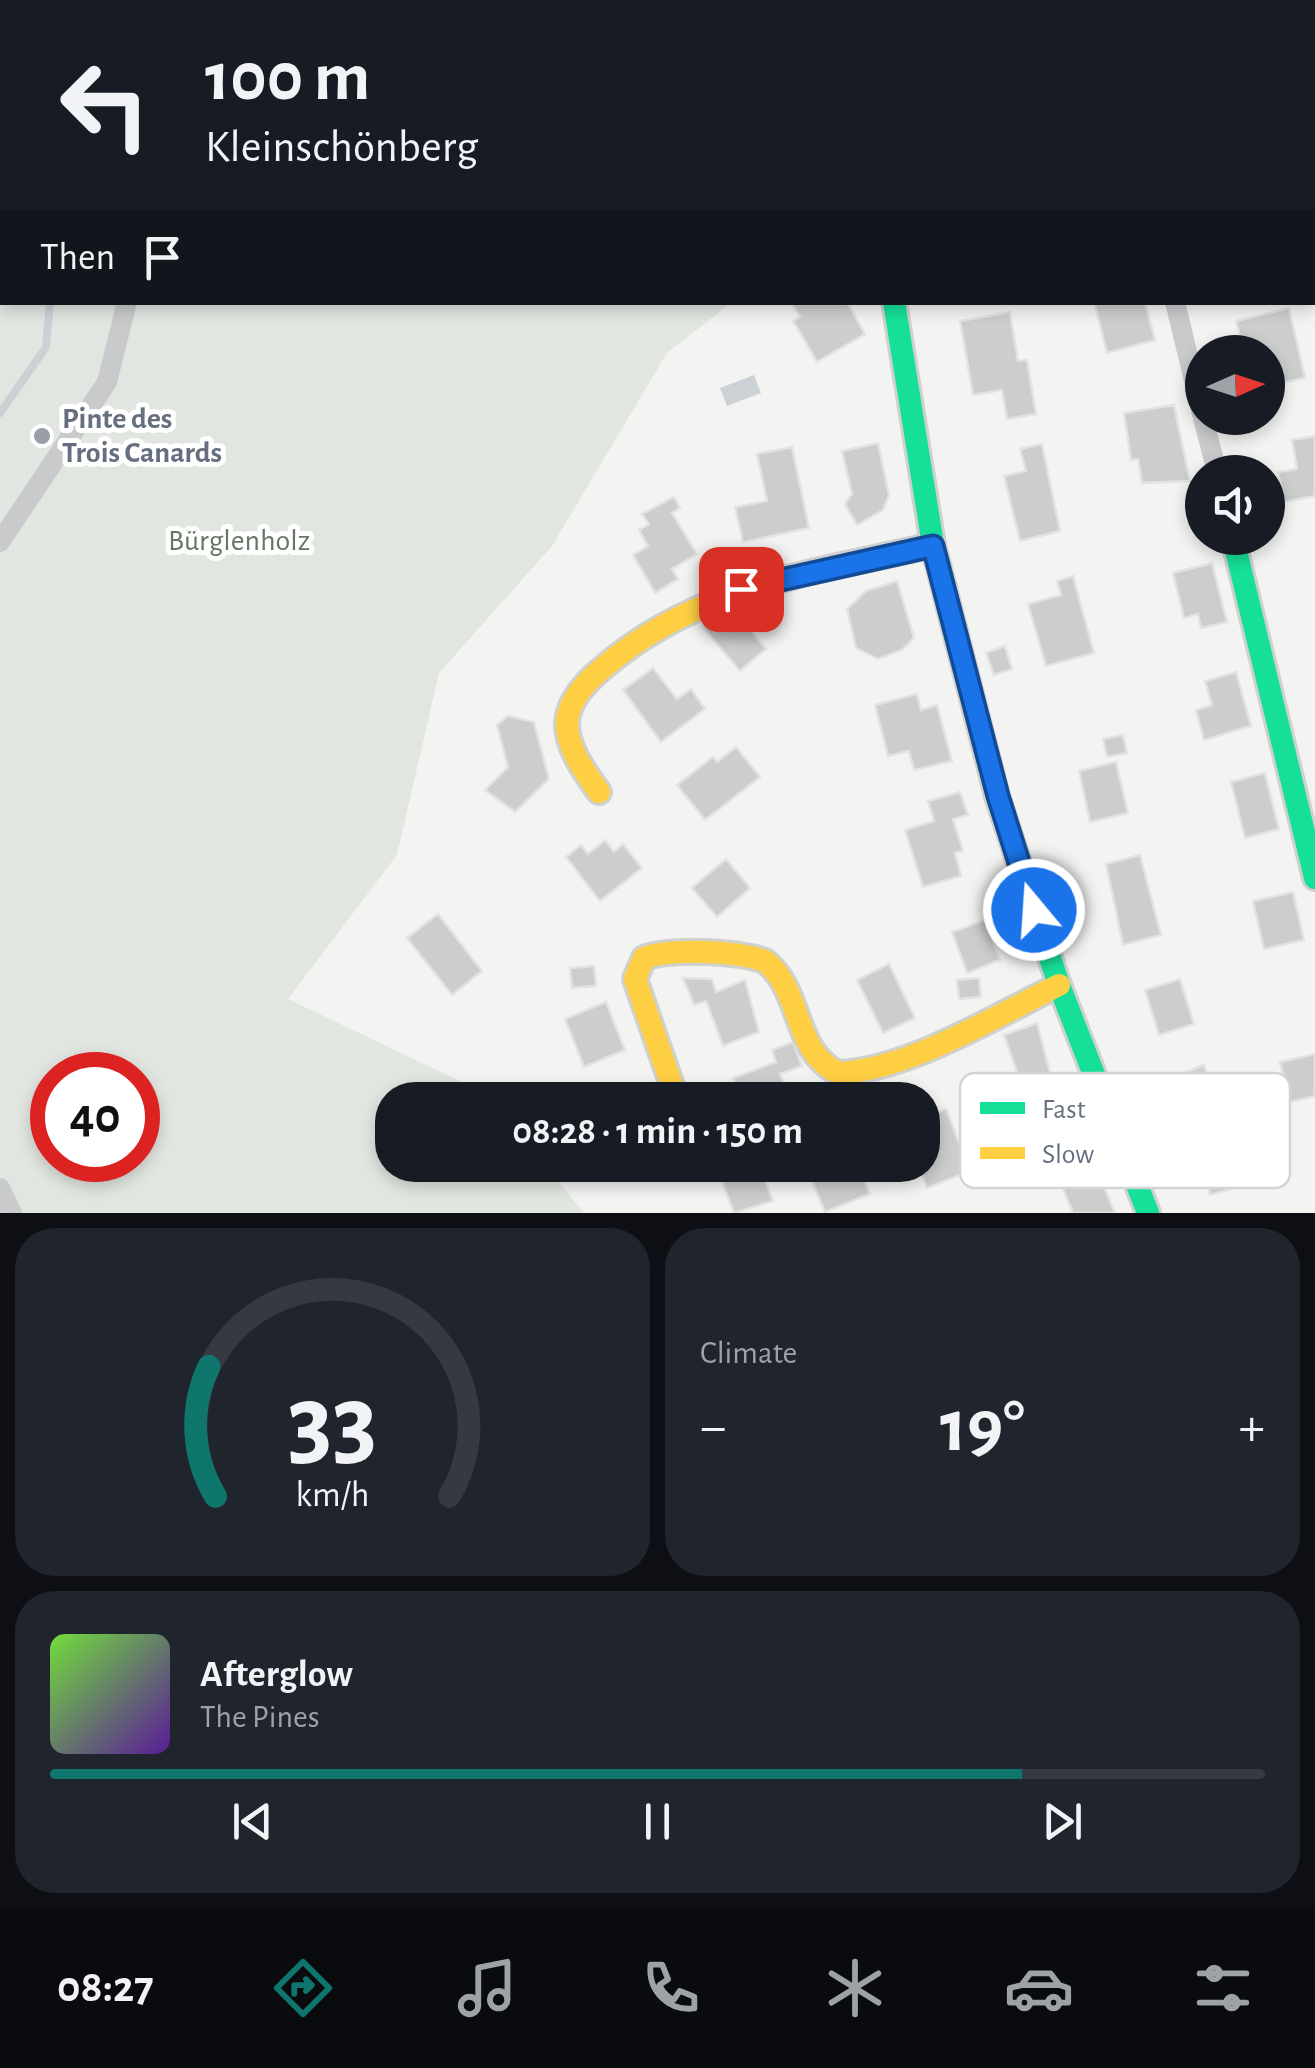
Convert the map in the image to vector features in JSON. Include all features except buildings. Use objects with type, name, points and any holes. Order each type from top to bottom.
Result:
[{"type":"street","points":[[0,542],[107,382],[126,305]]},
{"type":"street","points":[[894,305],[933,546],[998,796],[1058,986],[1092,1073]]},
{"type":"street","points":[[1177,305],[1185,340]]},
{"type":"street","points":[[598,792],[568,740],[568,713],[590,680],[634,642],[741,589],[933,546]]},
{"type":"street","points":[[1236,555],[1315,878]]},
{"type":"street","points":[[671,1082],[635,979],[644,958],[663,950],[765,960],[780,974],[814,1058],[837,1073],[859,1074],[891,1062],[1058,986]]},
{"type":"street","points":[[0,1188],[12,1213]]},
{"type":"street","points":[[1138,1188],[1148,1213]]},
{"type":"green space","name":"Bürglenholz","points":[[0,305],[728,305],[667,353],[552,546],[439,673],[397,855],[288,999],[462,1082],[375,1082],[375,1182],[559,1182],[584,1213],[0,1213]]},
{"type":"shaded area","points":[[754,375],[761,393],[727,406],[720,388]]},
{"type":"waterway","points":[[0,413],[46,347],[50,305]]},
{"type":"traffic: fast","points":[[894,305],[933,545],[997,796],[1059,985],[1093,1073]]},
{"type":"traffic: fast","points":[[1237,555],[1315,878]]},
{"type":"traffic: fast","points":[[1138,1188],[1148,1213]]},
{"type":"traffic: slow","points":[[599,792],[573,751],[568,715],[592,678],[640,640],[679,618],[760,586],[933,545]]},
{"type":"traffic: slow","points":[[671,1082],[635,979],[644,958],[656,955],[704,952],[765,961],[786,988],[813,1050],[838,1073],[865,1070],[922,1052],[1059,985]]},
{"type":"place","name":"Pinte des Trois Canards","points":[[42,436]]},
{"type":"route","points":[[741,589],[933,546],[998,796],[1034,910]]}]
